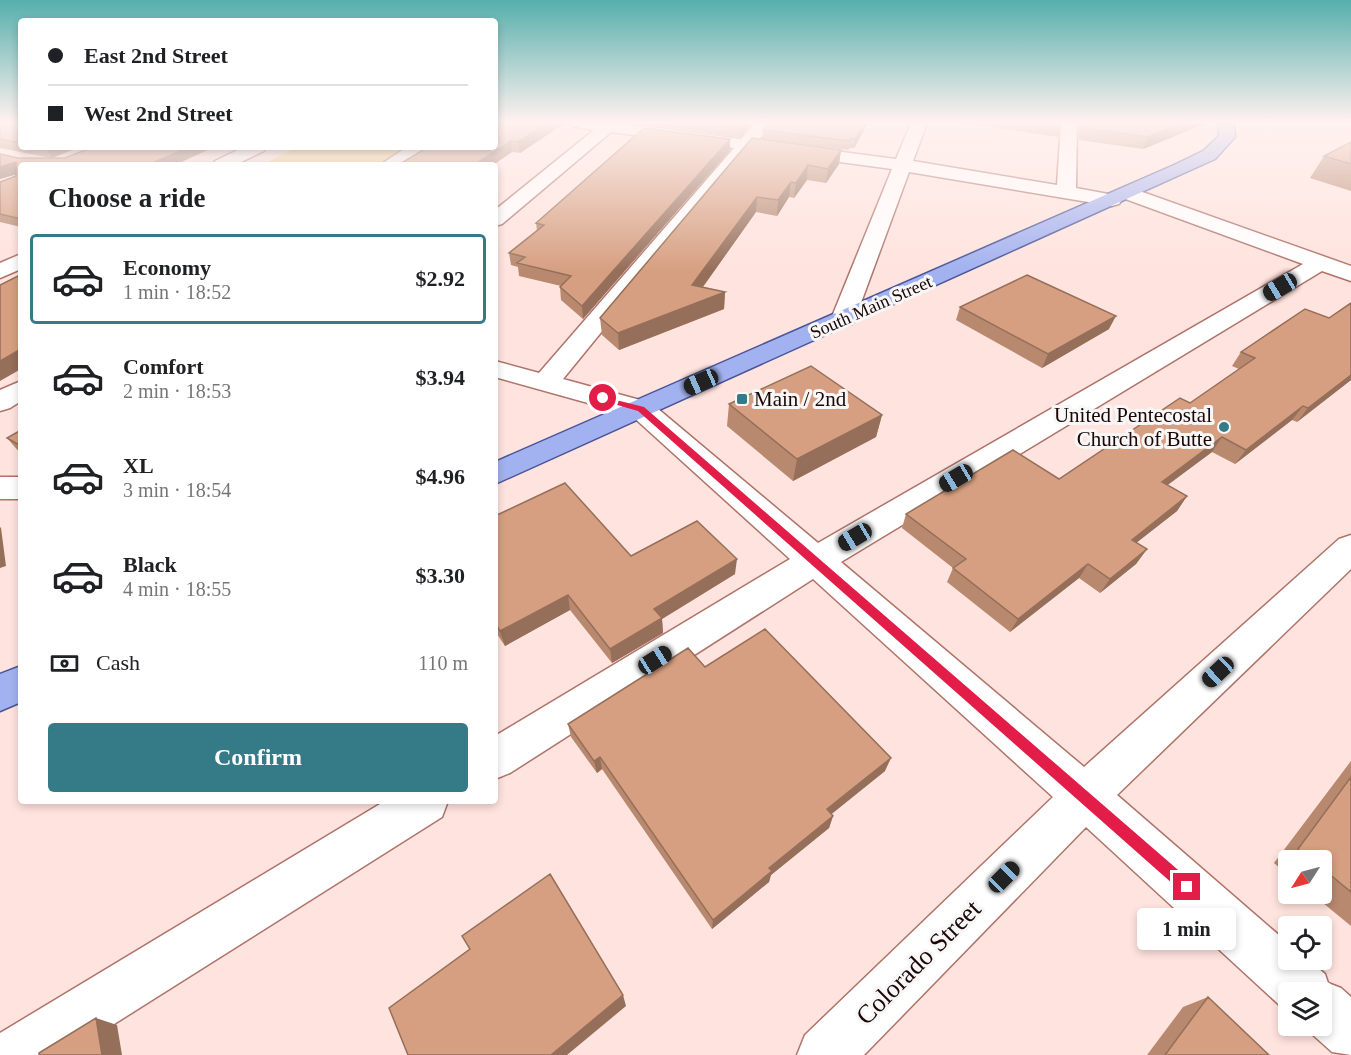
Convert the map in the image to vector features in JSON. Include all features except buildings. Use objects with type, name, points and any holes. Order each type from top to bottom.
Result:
[{"type":"main road","name":"South Main Street","points":[[498,473],[1172,172]]},
{"type":"main road","points":[[0,693],[18,684]]},
{"type":"street","points":[[498,218],[553,172]]},
{"type":"street","points":[[546,382],[722,172]]},
{"type":"street","points":[[843,320],[899,172]]},
{"type":"street","points":[[946,172],[1066,192],[1120,197],[1351,274]]},
{"type":"street","points":[[1066,192],[1067,172]]},
{"type":"street","points":[[0,254],[18,259]]},
{"type":"street","points":[[0,271],[18,262]]},
{"type":"street","points":[[498,757],[815,561],[1320,263]]},
{"type":"street","points":[[498,370],[641,409],[1085,796],[1294,982]]},
{"type":"street","points":[[0,402],[18,391]]},
{"type":"street","points":[[0,488],[18,488]]},
{"type":"street","name":"Colorado Street","points":[[825,1055],[1085,796],[1351,548]]},
{"type":"street","points":[[15,1055],[421,804]]},
{"type":"street","points":[[1332,1015],[1351,1033]]},
{"type":"place","name":"Main / 2nd","points":[[742,399]]},
{"type":"place","name":"United Pentecostal Church of Butte","points":[[1224,427]]},
{"type":"route","points":[[603,398],[641,409],[1187,887]]}]
